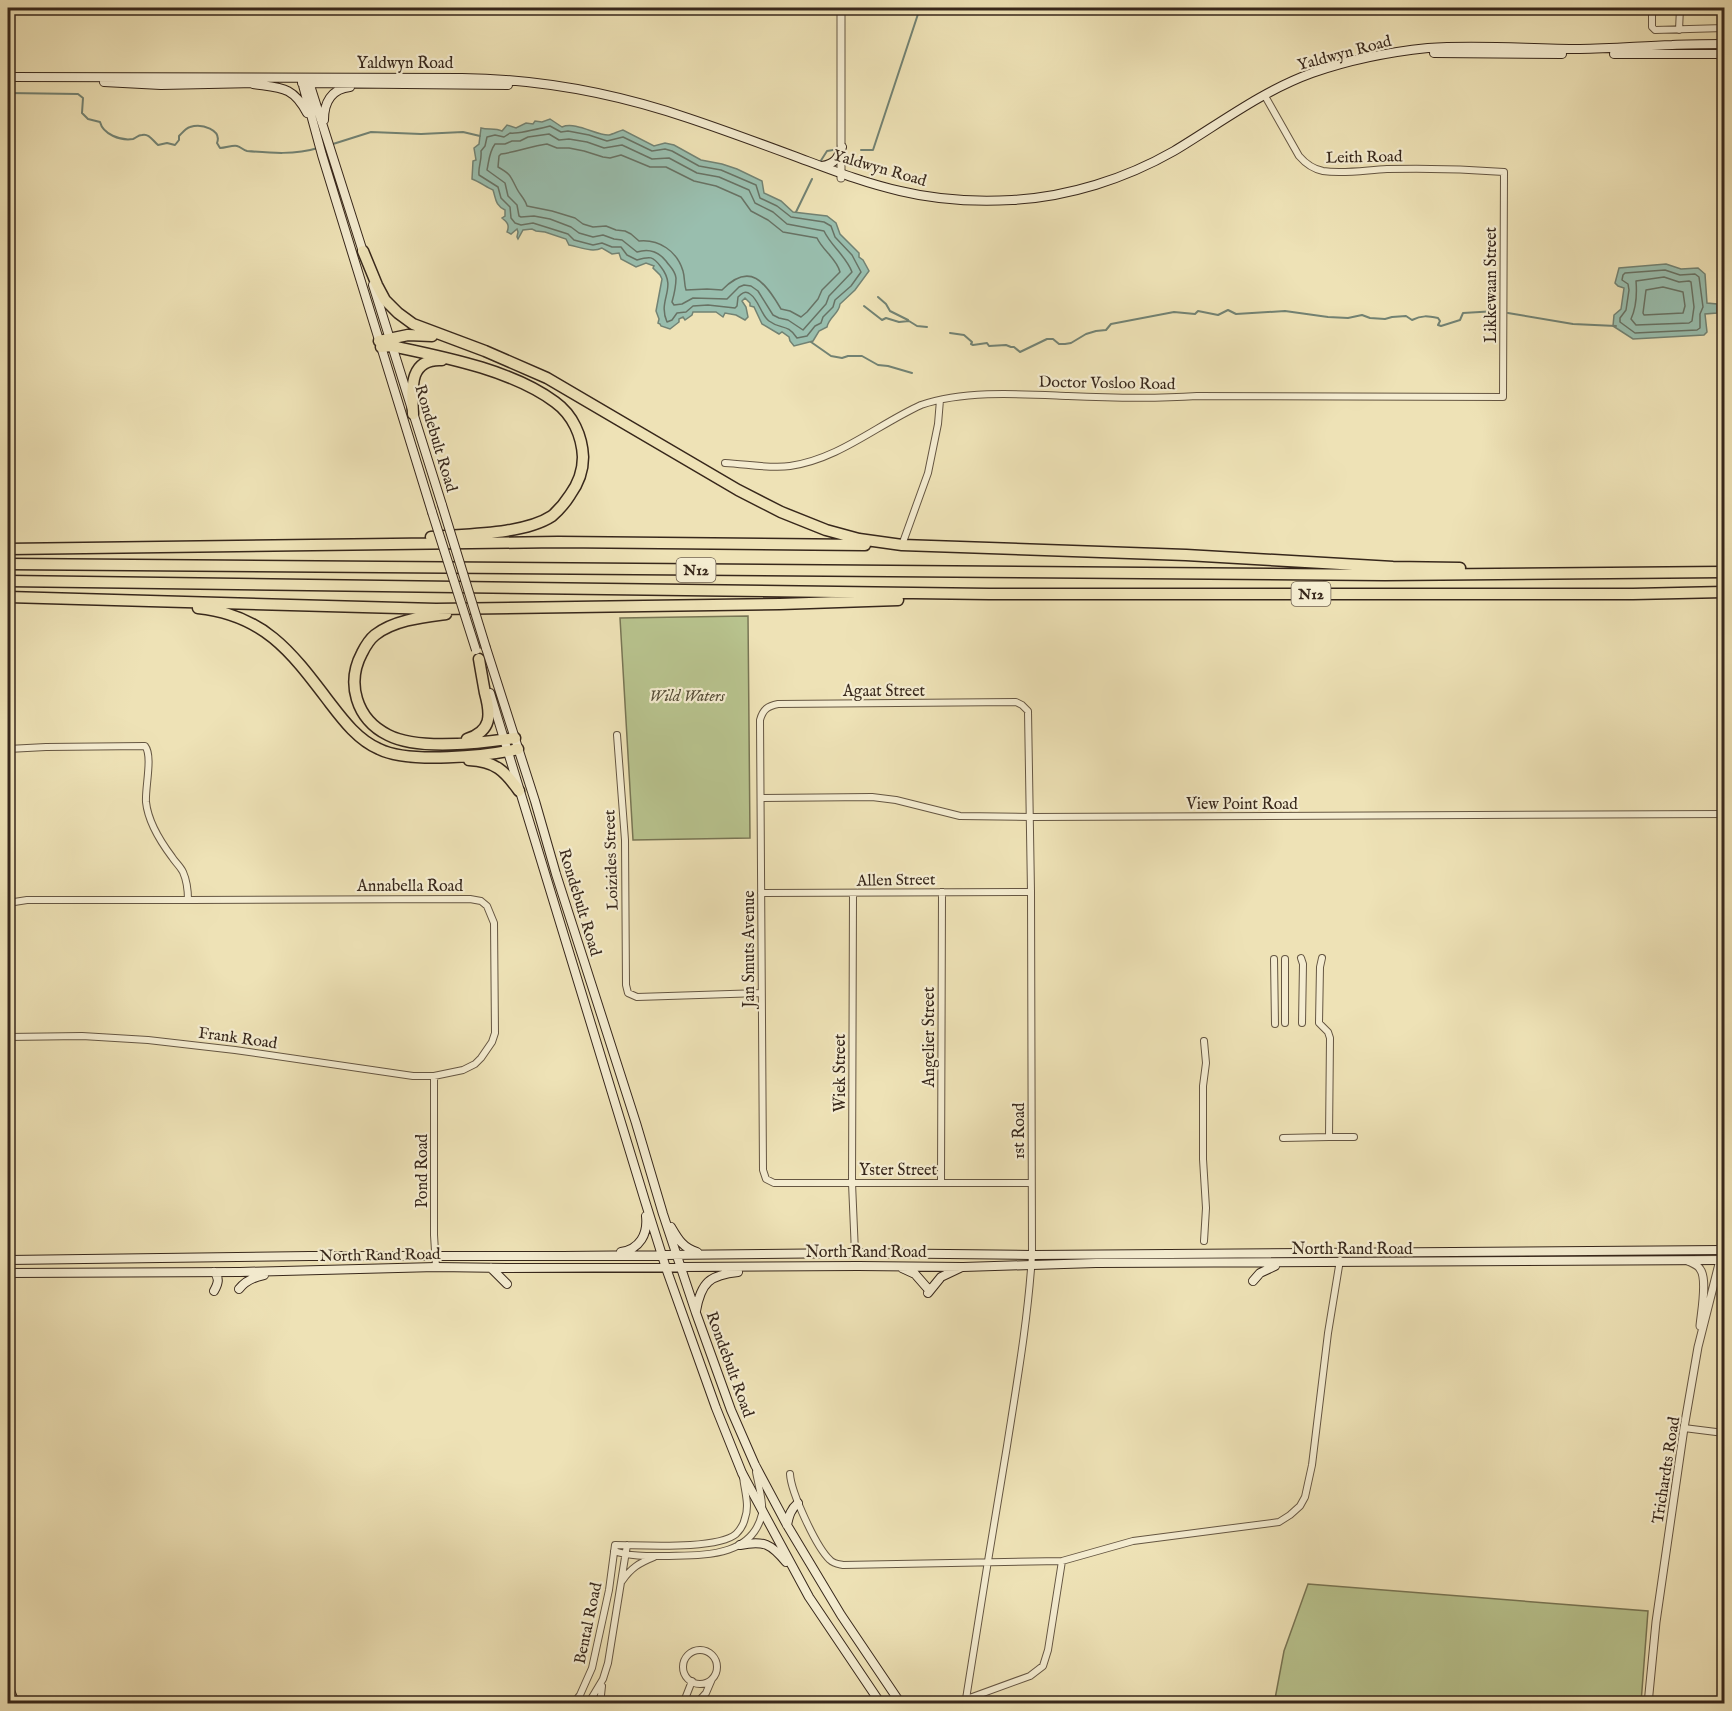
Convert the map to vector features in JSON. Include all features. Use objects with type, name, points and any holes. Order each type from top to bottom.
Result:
[{"type":"highway","points":[[363,251],[385,300],[413,324],[485,351],[547,378],[738,490],[781,512],[826,530],[859,539],[902,545]]},
{"type":"highway","points":[[385,343],[408,335],[421,334],[458,341]]},
{"type":"highway","points":[[323,545],[491,532],[527,527],[551,516],[565,504],[581,475],[583,447],[578,429],[557,403],[508,377],[464,362],[385,343]]},
{"type":"highway","points":[[413,414],[412,387],[417,371],[431,360],[464,362]]},
{"type":"highway","points":[[8,547],[558,542],[902,545],[1186,555],[1394,567],[1695,572]]},
{"type":"highway","name":"N12","points":[[8,564],[1373,575],[1725,572]]},
{"type":"highway","name":"N12","points":[[8,581],[989,594],[1725,592]]},
{"type":"highway","points":[[8,597],[368,608],[506,608],[780,604],[989,594]]},
{"type":"highway","points":[[120,600],[205,609],[252,623],[274,637],[292,654],[346,724],[379,750],[411,757],[423,757],[507,751],[513,742]]},
{"type":"highway","points":[[506,608],[437,615],[398,624],[374,635],[358,660],[354,682],[360,710],[376,729],[402,741],[421,743],[513,742]]},
{"type":"highway","points":[[449,743],[477,736],[487,724],[489,704],[477,655]]},
{"type":"highway","points":[[423,757],[487,762],[496,765],[511,779],[519,791]]},
{"type":"main road","name":"Yaldwyn Road","points":[[12,78],[161,85],[305,80],[389,85],[478,85],[554,89],[650,110],[897,196],[929,202],[1007,204],[1055,198],[1100,187],[1146,170],[1180,152],[1266,98],[1311,74],[1370,57],[1408,50],[1453,47],[1586,49],[1725,44]]},
{"type":"main road","name":"Yaldwyn Road","points":[[1266,98],[1330,72],[1371,61],[1408,55],[1430,53],[1723,54]]},
{"type":"main road","name":"Yaldwyn Road","points":[[12,78],[305,80],[480,78],[529,82],[627,100],[686,118],[822,166],[841,176]]},
{"type":"main road","name":"Rondebult Road","points":[[305,80],[314,126],[322,133],[322,155],[385,343],[413,414],[513,742],[636,1123],[676,1255],[731,1410],[755,1465],[787,1525],[842,1615],[901,1704]]},
{"type":"main road","name":"Rondebult Road","points":[[305,80],[322,133],[331,151],[363,251],[385,343],[432,512],[477,655],[513,742]]},
{"type":"main road","points":[[246,83],[290,92],[299,100],[314,126]]},
{"type":"main road","points":[[322,133],[324,108],[338,90],[389,85]]},
{"type":"main road","points":[[822,166],[834,162],[842,147]]},
{"type":"main road","name":"Rondebult Road","points":[[507,751],[666,1268],[716,1408],[742,1473],[794,1571],[881,1704]]},
{"type":"main road","points":[[594,1256],[626,1251],[639,1244],[647,1225],[645,1201]]},
{"type":"main road","points":[[663,1214],[679,1241],[692,1251],[707,1254]]},
{"type":"main road","name":"North Rand Road","points":[[8,1260],[855,1253],[1032,1255],[1341,1253],[1724,1248]]},
{"type":"main road","points":[[1439,1252],[1443,1263]]},
{"type":"main road","name":"North Rand Road","points":[[8,1273],[297,1271],[436,1267],[963,1267],[1096,1263],[1722,1260]]},
{"type":"main road","points":[[1253,1281],[1260,1273],[1281,1263]]},
{"type":"main road","points":[[898,1266],[915,1274],[928,1291],[941,1277],[963,1267]]},
{"type":"main road","points":[[696,1313],[701,1291],[710,1279],[762,1267]]},
{"type":"main road","points":[[491,1268],[507,1284]]},
{"type":"main road","points":[[239,1289],[243,1284],[259,1276],[297,1271]]},
{"type":"main road","points":[[214,1272],[218,1281],[214,1291]]},
{"type":"main road","points":[[787,1525],[792,1508],[798,1503]]},
{"type":"main road","points":[[740,1545],[751,1543],[767,1545],[774,1549],[794,1571]]},
{"type":"main road","points":[[866,1683],[873,1704]]},
{"type":"main road","points":[[8,1687],[15,1704]]},
{"type":"street","points":[[841,8],[841,176]]},
{"type":"street","points":[[1652,8],[1653,29],[1725,28]]},
{"type":"street","points":[[1679,30],[1680,8]]},
{"type":"street","name":"Leith Road","points":[[1266,98],[1299,156],[1322,171],[1428,168],[1504,172]]},
{"type":"street","name":"Likkewaan Street","points":[[1503,397],[1504,172]]},
{"type":"street","name":"Doctor Vosloo Road","points":[[725,464],[781,466],[807,462],[841,450],[921,405],[959,397],[1020,395],[1156,399],[1197,396],[1503,397]]},
{"type":"street","points":[[902,545],[928,473],[938,424],[940,400]]},
{"type":"street","name":"Agaat Street","points":[[760,720],[765,708],[778,704],[1016,702]]},
{"type":"street","name":"1st Road","points":[[966,1699],[1023,1346],[1030,1294],[1032,1255],[1029,718],[1025,708],[1016,702]]},
{"type":"street","name":"Jan Smuts Avenue","points":[[760,720],[763,1170],[766,1179]]},
{"type":"street","name":"Loizides Street","points":[[617,735],[625,840],[626,985],[628,993],[637,997],[761,993]]},
{"type":"street","points":[[8,749],[142,745],[146,747],[148,752],[147,807],[161,841],[183,872],[188,900]]},
{"type":"street","name":"View Point Road","points":[[762,798],[872,797],[896,800],[960,816],[1725,814]]},
{"type":"street","name":"Wiek Street","points":[[853,892],[852,1183],[855,1253]]},
{"type":"street","name":"Angelier Street","points":[[942,892],[942,1182]]},
{"type":"street","name":"Allen Street","points":[[761,893],[1031,892]]},
{"type":"street","name":"Annabella Road","points":[[8,903],[27,900],[381,898],[481,901],[487,906],[494,923],[495,1034],[481,1058],[463,1070]]},
{"type":"street","points":[[1301,958],[1303,964],[1302,1023]]},
{"type":"street","points":[[1322,958],[1319,1023],[1328,1032],[1330,1038],[1329,1137]]},
{"type":"street","points":[[1274,959],[1275,1024]]},
{"type":"street","points":[[1285,959],[1285,1023]]},
{"type":"street","name":"Frank Road","points":[[8,1037],[72,1035],[148,1040],[230,1049],[394,1073],[434,1076],[463,1070]]},
{"type":"street","points":[[1204,1041],[1206,1063],[1203,1086],[1206,1208],[1204,1241]]},
{"type":"street","name":"Pond Road","points":[[434,1076],[436,1267]]},
{"type":"street","points":[[1282,1138],[1354,1137]]},
{"type":"street","name":"Yster Street","points":[[766,1179],[774,1183],[1031,1183]]},
{"type":"street","name":"Trichardts Road","points":[[1648,1704],[1656,1622],[1684,1428],[1698,1347],[1724,1248]]},
{"type":"street","points":[[790,1474],[790,1483],[798,1503],[819,1544],[828,1558],[837,1564],[1062,1561],[1133,1541],[1279,1522],[1300,1506],[1305,1497],[1312,1465],[1328,1333],[1341,1253]]},
{"type":"street","points":[[1688,1261],[1698,1266],[1704,1283],[1698,1347]]},
{"type":"street","points":[[1684,1428],[1725,1432]]},
{"type":"street","points":[[615,1548],[626,1556],[706,1555],[724,1552],[740,1545],[753,1534],[763,1512],[755,1465]]},
{"type":"street","points":[[615,1548],[627,1545],[698,1545],[714,1543],[736,1534],[746,1516],[747,1504],[742,1473]]},
{"type":"street","name":"Bental Road","points":[[587,1704],[603,1679],[612,1645],[627,1545]]},
{"type":"street","name":"Bental Road","points":[[575,1701],[587,1682],[592,1668],[609,1590],[615,1548]]},
{"type":"street","points":[[620,1585],[638,1563],[657,1556]]},
{"type":"street","points":[[953,1704],[1030,1676],[1043,1666],[1050,1639],[1062,1561]]},
{"type":"street","points":[[696,1704],[706,1693],[717,1669],[715,1659],[708,1652],[698,1650],[689,1654],[684,1664],[685,1674],[692,1681],[705,1683],[712,1678]]},
{"type":"street","points":[[600,1704],[603,1679]]},
{"type":"street","points":[[683,1704],[692,1681]]},
{"type":"street","points":[[575,1701],[587,1704]]},
{"type":"green space","name":"Wild Waters","points":[[748,616],[750,838],[633,840],[620,618]]},
{"type":"green space","points":[[1308,1584],[1648,1611],[1641,1703],[1274,1704],[1284,1651]]},
{"type":"water","points":[[550,119],[562,127],[580,127],[604,135],[623,130],[654,146],[665,143],[674,145],[701,160],[737,169],[762,181],[764,193],[781,201],[793,212],[827,216],[836,223],[840,234],[859,253],[859,257],[869,271],[855,290],[840,304],[827,327],[819,331],[813,341],[794,346],[789,337],[782,332],[779,334],[762,324],[754,307],[750,306],[745,298],[742,301],[748,317],[745,320],[725,313],[723,317],[716,312],[693,312],[685,320],[683,317],[679,319],[679,322],[670,329],[661,326],[658,323],[656,311],[662,279],[653,268],[654,266],[646,263],[636,267],[621,259],[619,253],[612,254],[602,248],[590,250],[569,245],[566,239],[532,229],[523,230],[518,239],[517,229],[511,234],[507,232],[508,224],[502,218],[505,216],[505,210],[495,199],[493,190],[472,179],[473,161],[476,160],[474,148],[479,144],[481,128],[502,131],[507,125],[516,128],[526,123],[533,124],[535,121],[542,122]]},
{"type":"water","points":[[1666,264],[1681,269],[1698,268],[1705,274],[1707,303],[1717,304],[1717,313],[1705,314],[1707,332],[1704,335],[1633,339],[1613,326],[1614,315],[1621,309],[1624,288],[1615,283],[1619,268]]},
{"type":"waterway","points":[[861,150],[873,150],[920,8]]},
{"type":"waterway","points":[[8,93],[78,94],[83,98],[82,113],[88,119],[100,122],[108,133],[123,139],[133,139],[144,135],[149,136],[158,145],[167,143],[175,145],[179,136],[186,129],[200,126],[217,134],[217,143],[220,148],[238,146],[247,151],[283,153],[318,148]]},
{"type":"waterway","points":[[333,144],[371,132],[421,134],[463,132],[480,136]]},
{"type":"waterway","points":[[820,162],[827,151],[833,150]]},
{"type":"waterway","points":[[796,212],[812,179]]},
{"type":"waterway","points":[[878,297],[890,311],[908,320]]},
{"type":"waterway","points":[[864,306],[882,320],[886,318],[899,322],[909,321],[917,326],[927,327]]},
{"type":"waterway","points":[[950,333],[964,335],[973,345],[987,343],[989,346],[1006,345],[1020,352],[1047,339],[1053,339],[1059,344],[1071,343],[1086,334],[1106,330],[1111,324],[1174,312],[1195,314],[1198,311],[1218,315],[1228,310],[1236,314],[1285,311],[1348,318],[1362,315],[1385,319],[1406,316],[1412,320],[1428,316],[1438,318],[1440,321],[1438,325],[1441,326],[1460,320],[1463,313],[1497,311]]},
{"type":"waterway","points":[[1508,313],[1573,324],[1616,326]]},
{"type":"waterway","points":[[811,342],[831,356],[842,358],[862,356],[878,365],[912,373]]}]
